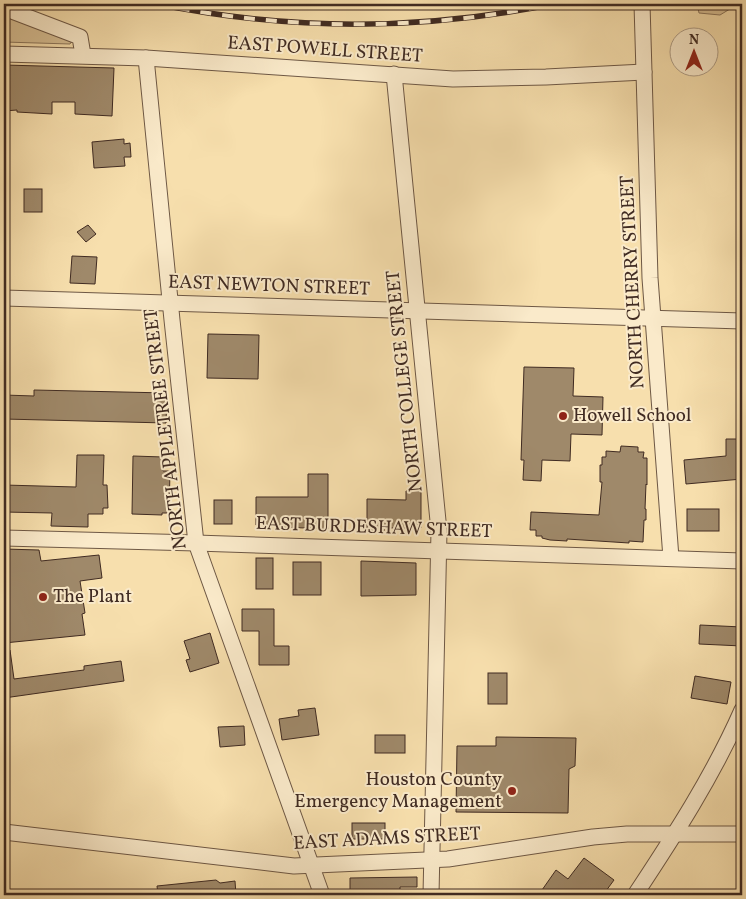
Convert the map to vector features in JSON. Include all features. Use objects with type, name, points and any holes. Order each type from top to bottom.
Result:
[{"type":"street","name":"NORTH CHERRY STREET","points":[[642,4],[652,318],[671,558]]},
{"type":"street","points":[[4,8],[80,36],[83,55]]},
{"type":"street","name":"EAST POWELL STREET","points":[[4,54],[146,58],[453,79],[644,72]]},
{"type":"street","name":"NORTH APPLETREE STREET","points":[[146,58],[196,542],[322,895]]},
{"type":"street","name":"NORTH COLLEGE STREET","points":[[394,74],[440,551],[431,895]]},
{"type":"street","name":"EAST NEWTON STREET","points":[[4,298],[742,321]]},
{"type":"street","name":"EAST BURDESHAW STREET","points":[[4,538],[196,542],[742,561]]},
{"type":"street","points":[[635,895],[675,834],[715,766],[742,710]]},
{"type":"street","name":"EAST ADAMS STREET","points":[[4,832],[294,866],[448,859],[593,837],[626,834],[742,834]]},
{"type":"shaded area","points":[[697,4],[738,4],[720,15],[699,13]]},
{"type":"shaded area","points":[[4,14],[72,41],[70,44],[4,42]]},
{"type":"building","points":[[4,65],[114,68],[112,116],[75,114],[75,102],[52,102],[52,114],[17,112],[17,110],[4,111]]},
{"type":"building","points":[[124,139],[124,144],[130,143],[131,157],[124,157],[125,166],[94,168],[92,142]]},
{"type":"building","points":[[24,189],[42,189],[42,212],[24,212]]},
{"type":"building","points":[[88,225],[96,234],[86,242],[77,232]]},
{"type":"building","points":[[72,256],[97,257],[95,284],[70,283]]},
{"type":"building","points":[[208,334],[259,335],[258,379],[207,378]]},
{"type":"building","name":"Howell School","points":[[524,367],[574,368],[573,396],[603,397],[602,435],[571,434],[570,461],[542,460],[541,481],[523,480],[524,460],[521,460]]},
{"type":"building","points":[[34,390],[167,393],[166,423],[4,419],[4,395],[34,396]]},
{"type":"building","points":[[726,439],[742,439],[742,479],[686,484],[684,460],[726,456]]},
{"type":"building","points":[[621,446],[638,447],[638,452],[644,452],[643,458],[647,458],[646,520],[644,520],[643,542],[550,540],[542,538],[542,536],[536,536],[536,530],[530,530],[531,512],[599,515],[602,482],[600,482],[600,465],[602,465],[602,457],[606,457],[606,451],[620,452]]},
{"type":"building","points":[[77,455],[104,455],[103,485],[107,485],[108,508],[103,508],[103,514],[88,514],[88,527],[51,526],[52,513],[4,512],[4,485],[76,487]]},
{"type":"building","points":[[133,456],[163,457],[163,471],[170,471],[169,513],[162,513],[162,515],[132,514]]},
{"type":"building","points":[[308,474],[328,474],[328,529],[256,525],[256,497],[308,497]]},
{"type":"building","points":[[406,491],[421,491],[421,528],[384,528],[384,531],[367,530],[367,499],[406,500]]},
{"type":"building","points":[[214,500],[232,500],[232,524],[214,524]]},
{"type":"building","points":[[687,509],[719,509],[719,531],[687,531]]},
{"type":"building","name":"The Plant","points":[[4,549],[39,550],[41,561],[99,555],[102,578],[80,581],[85,613],[82,614],[85,635],[4,643]]},
{"type":"building","points":[[256,558],[273,558],[273,589],[256,589]]},
{"type":"building","points":[[361,561],[416,563],[416,595],[361,596]]},
{"type":"building","points":[[293,562],[321,562],[321,595],[293,595]]},
{"type":"building","points":[[242,609],[274,609],[274,646],[289,646],[289,665],[259,665],[259,631],[242,631]]},
{"type":"building","points":[[700,625],[742,627],[742,646],[699,644]]},
{"type":"building","points":[[210,633],[219,663],[190,672],[186,660],[190,659],[184,641]]},
{"type":"building","points":[[4,650],[10,650],[14,679],[84,670],[84,666],[121,661],[124,681],[4,698]]},
{"type":"building","points":[[488,673],[507,673],[507,704],[488,704]]},
{"type":"building","points":[[695,676],[731,682],[727,704],[691,698]]},
{"type":"building","points":[[315,708],[319,735],[282,740],[279,719],[299,716],[298,710]]},
{"type":"building","points":[[244,726],[245,745],[220,747],[218,727]]},
{"type":"building","points":[[375,735],[405,735],[405,753],[375,753]]},
{"type":"building","name":"Houston County Emergency Management","points":[[496,737],[576,738],[575,766],[569,769],[568,813],[456,812],[457,746],[496,746]]},
{"type":"building","points":[[352,823],[385,823],[385,839],[352,839]]},
{"type":"building","points":[[584,858],[614,880],[603,895],[549,895],[542,890],[556,870],[568,879]]},
{"type":"building","points":[[417,877],[417,887],[400,887],[400,895],[350,895],[350,878]]},
{"type":"building","points":[[216,880],[220,883],[235,881],[236,895],[158,895],[157,886]]},
{"type":"railway","points":[[157,4],[257,19],[306,23],[356,24],[454,19],[554,4]]},
{"type":"place","name":"Howell School","points":[[563,416]]},
{"type":"place","name":"The Plant","points":[[43,597]]},
{"type":"place","name":"Houston County Emergency Management","points":[[512,791]]}]
